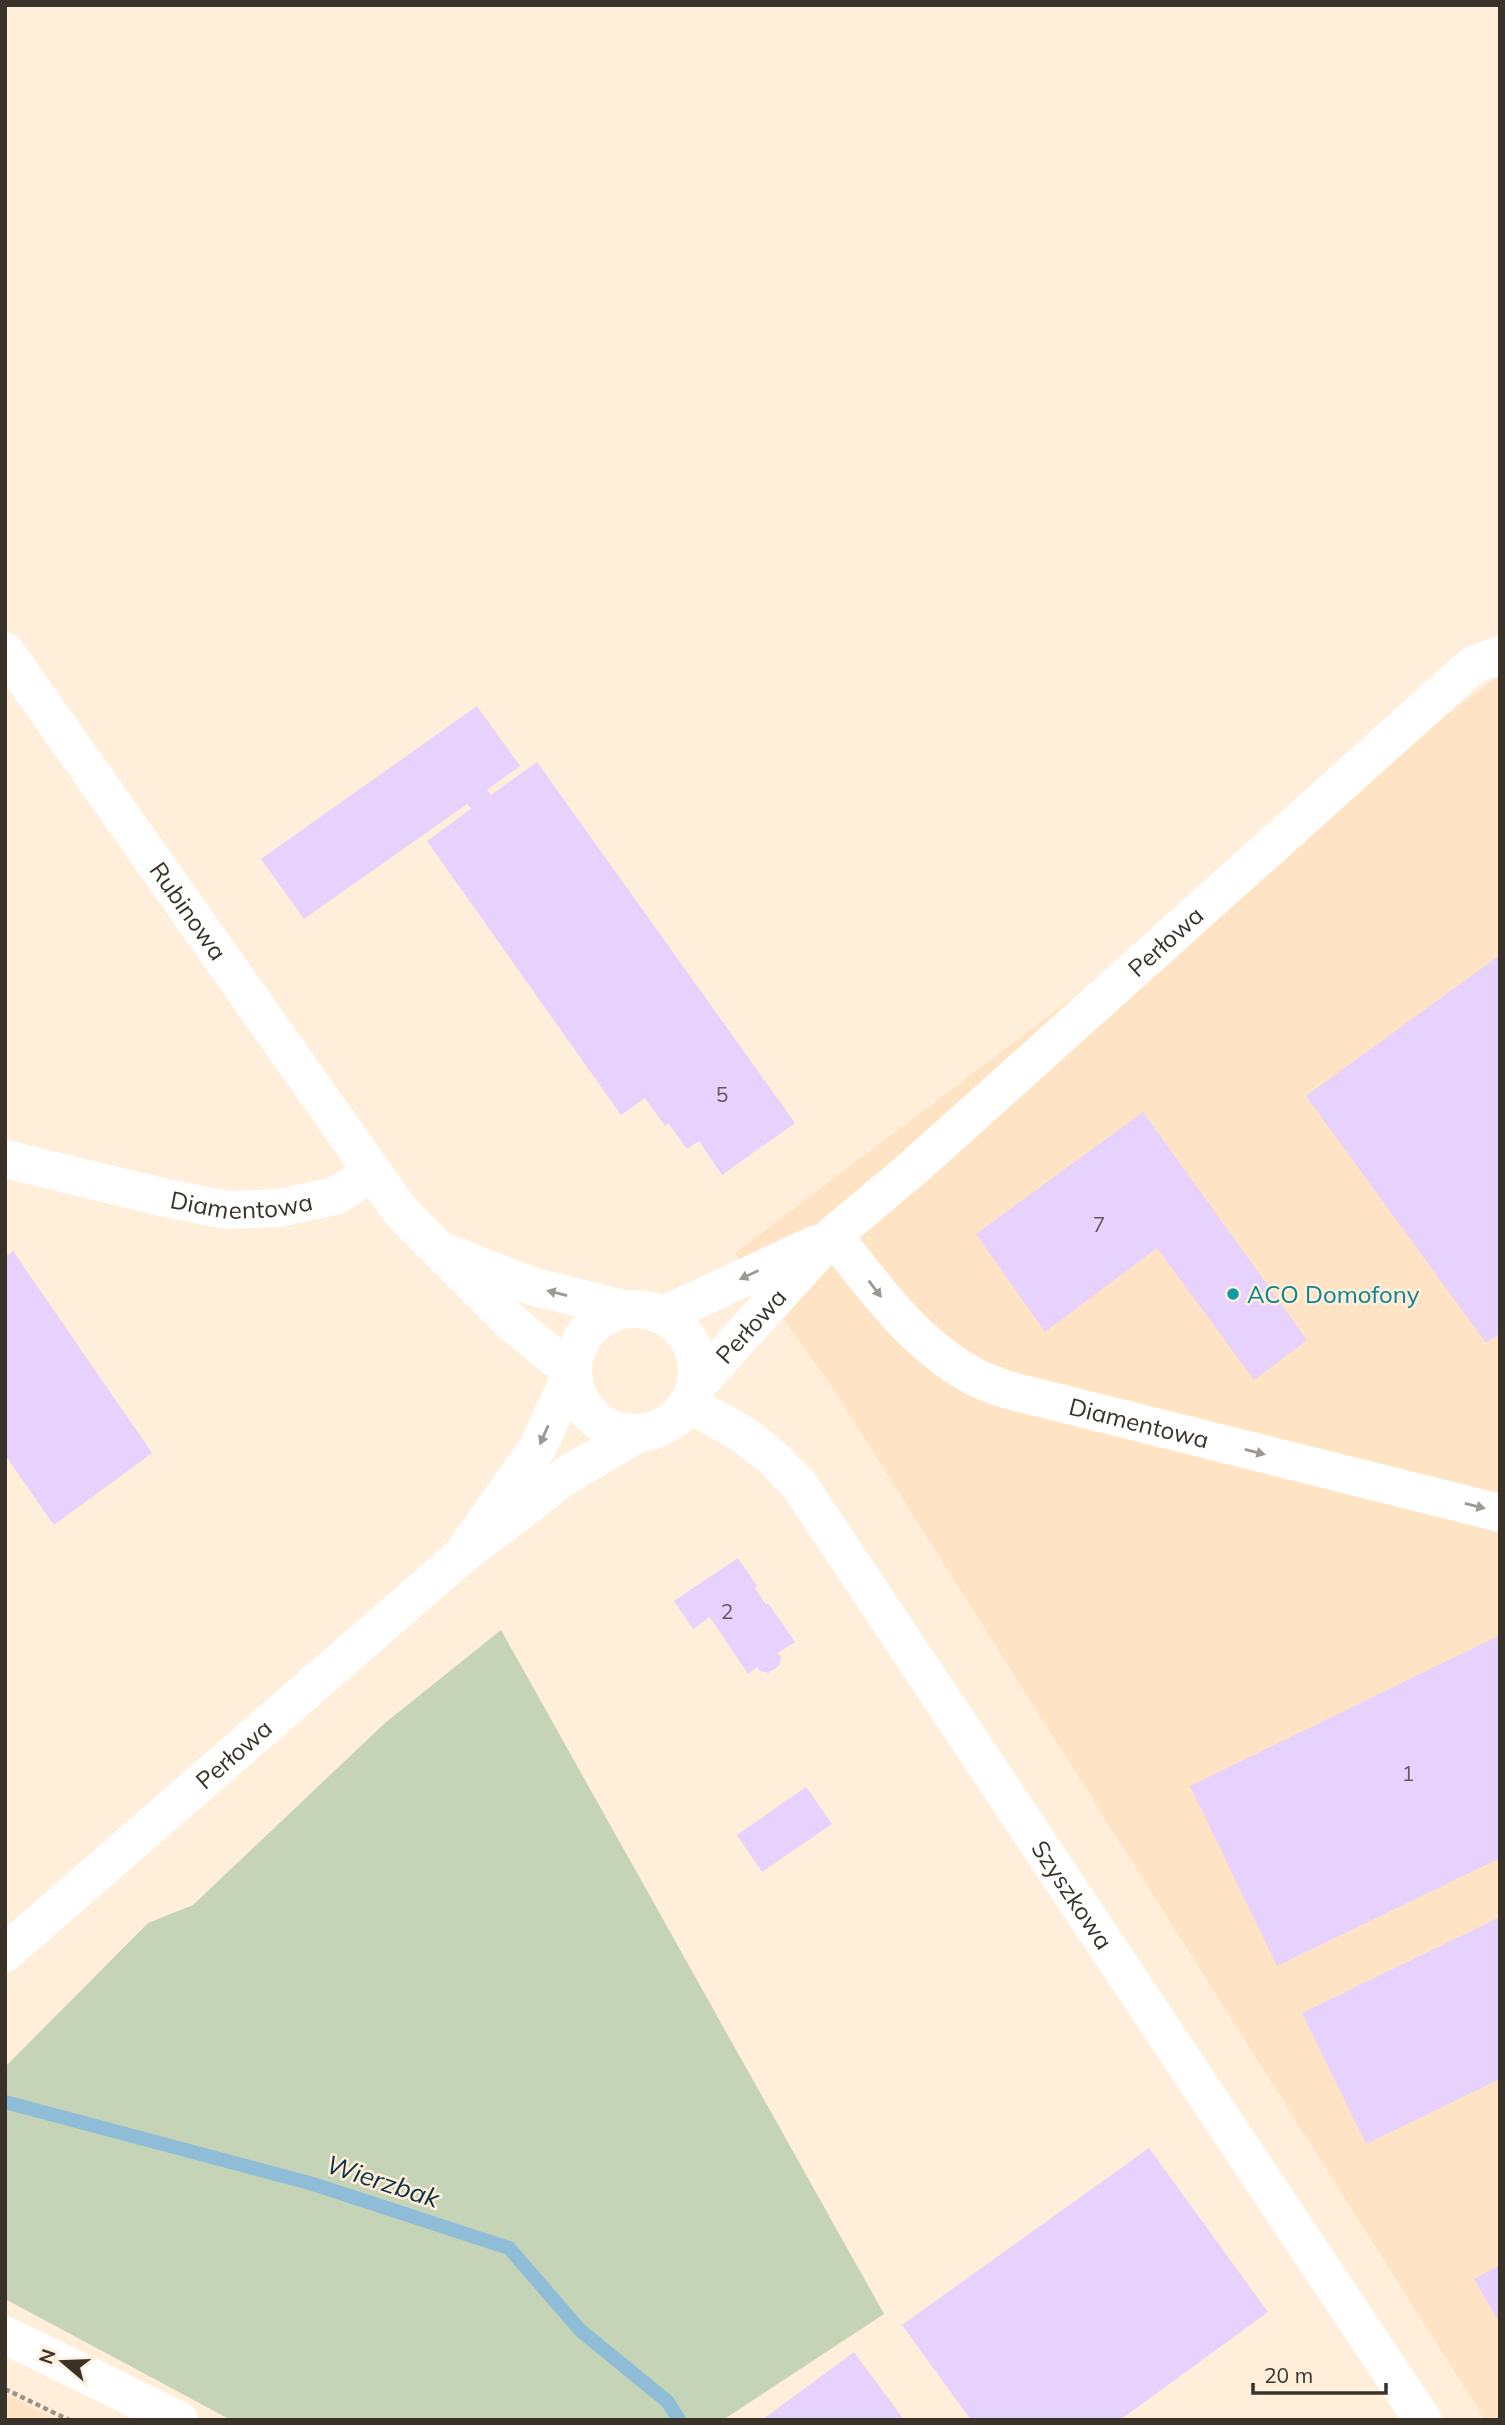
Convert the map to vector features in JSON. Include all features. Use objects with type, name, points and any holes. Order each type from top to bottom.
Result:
[{"type":"street","name":"Rubinowa","points":[[5,651],[372,1173]]},
{"type":"street","name":"Perłowa","points":[[693,1395],[833,1235],[913,1168],[1473,665],[1500,656]]},
{"type":"street","name":"Diamentowa","points":[[5,1159],[166,1198],[228,1210],[278,1208],[335,1196],[372,1173]]},
{"type":"street","points":[[372,1173],[401,1212],[511,1322],[572,1372]]},
{"type":"street","name":"Diamentowa","points":[[833,1235],[884,1301],[913,1332],[972,1376],[1008,1391],[1500,1513]]},
{"type":"street","name":"Perłowa","points":[[664,1315],[833,1235]]},
{"type":"street","points":[[438,1249],[531,1286],[623,1310],[644,1309],[664,1315],[681,1328],[692,1344],[698,1364],[693,1395],[676,1419],[657,1430],[637,1434],[617,1431],[598,1422],[575,1389],[572,1372],[577,1348],[588,1330],[604,1317],[623,1310]]},
{"type":"street","name":"Perłowa","points":[[461,1556],[538,1447],[572,1372]]},
{"type":"street","name":"Szyszkowa","points":[[693,1395],[772,1457],[799,1485],[1423,2420]]},
{"type":"street","name":"Perłowa","points":[[5,1953],[461,1556],[568,1475],[637,1434]]},
{"type":"street","points":[[5,2335],[179,2420]]},
{"type":"path","points":[[5,2389],[69,2420]]},
{"type":"shaded area","points":[[1500,675],[1500,2420],[1485,2420],[829,1382],[735,1253]]},
{"type":"shaded area","points":[[5,2393],[59,2420],[5,2420]]},
{"type":"green space","points":[[501,1630],[884,2314],[720,2420],[231,2420],[5,2299],[5,2067],[148,1923],[193,1905],[385,1723]]},
{"type":"building","points":[[477,706],[520,766],[487,790],[491,795],[537,762],[795,1123],[722,1175],[699,1141],[687,1149],[668,1123],[665,1126],[645,1098],[621,1115],[427,841],[471,809],[467,804],[304,919],[261,859]]},
{"type":"building","points":[[1500,955],[1500,1334],[1486,1343],[1306,1096]]},
{"type":"building","points":[[1143,1112],[1307,1340],[1254,1380],[1157,1248],[1045,1332],[976,1234]]},
{"type":"building","points":[[13,1251],[152,1453],[54,1525],[5,1455],[5,1257]]},
{"type":"building","points":[[738,1558],[766,1605],[768,1603],[795,1642],[778,1653],[781,1657],[779,1666],[768,1673],[757,1667],[748,1674],[710,1617],[693,1629],[674,1601]]},
{"type":"building","points":[[1500,1635],[1500,1858],[1277,1966],[1190,1786]]},
{"type":"building","points":[[806,1787],[832,1824],[762,1872],[737,1835]]},
{"type":"building","points":[[1500,1917],[1500,2079],[1366,2144],[1302,2013]]},
{"type":"building","points":[[1149,2148],[1268,2312],[1120,2420],[971,2420],[902,2325]]},
{"type":"building","points":[[1500,2265],[1500,2324],[1474,2279]]},
{"type":"building","points":[[854,2352],[904,2420],[762,2420]]},
{"type":"waterway","name":"Wierzbak","points":[[5,2102],[313,2184],[509,2248],[580,2330],[668,2402],[679,2420]]},
{"type":"place","name":"ACO Domofony","points":[[1233,1294]]}]
